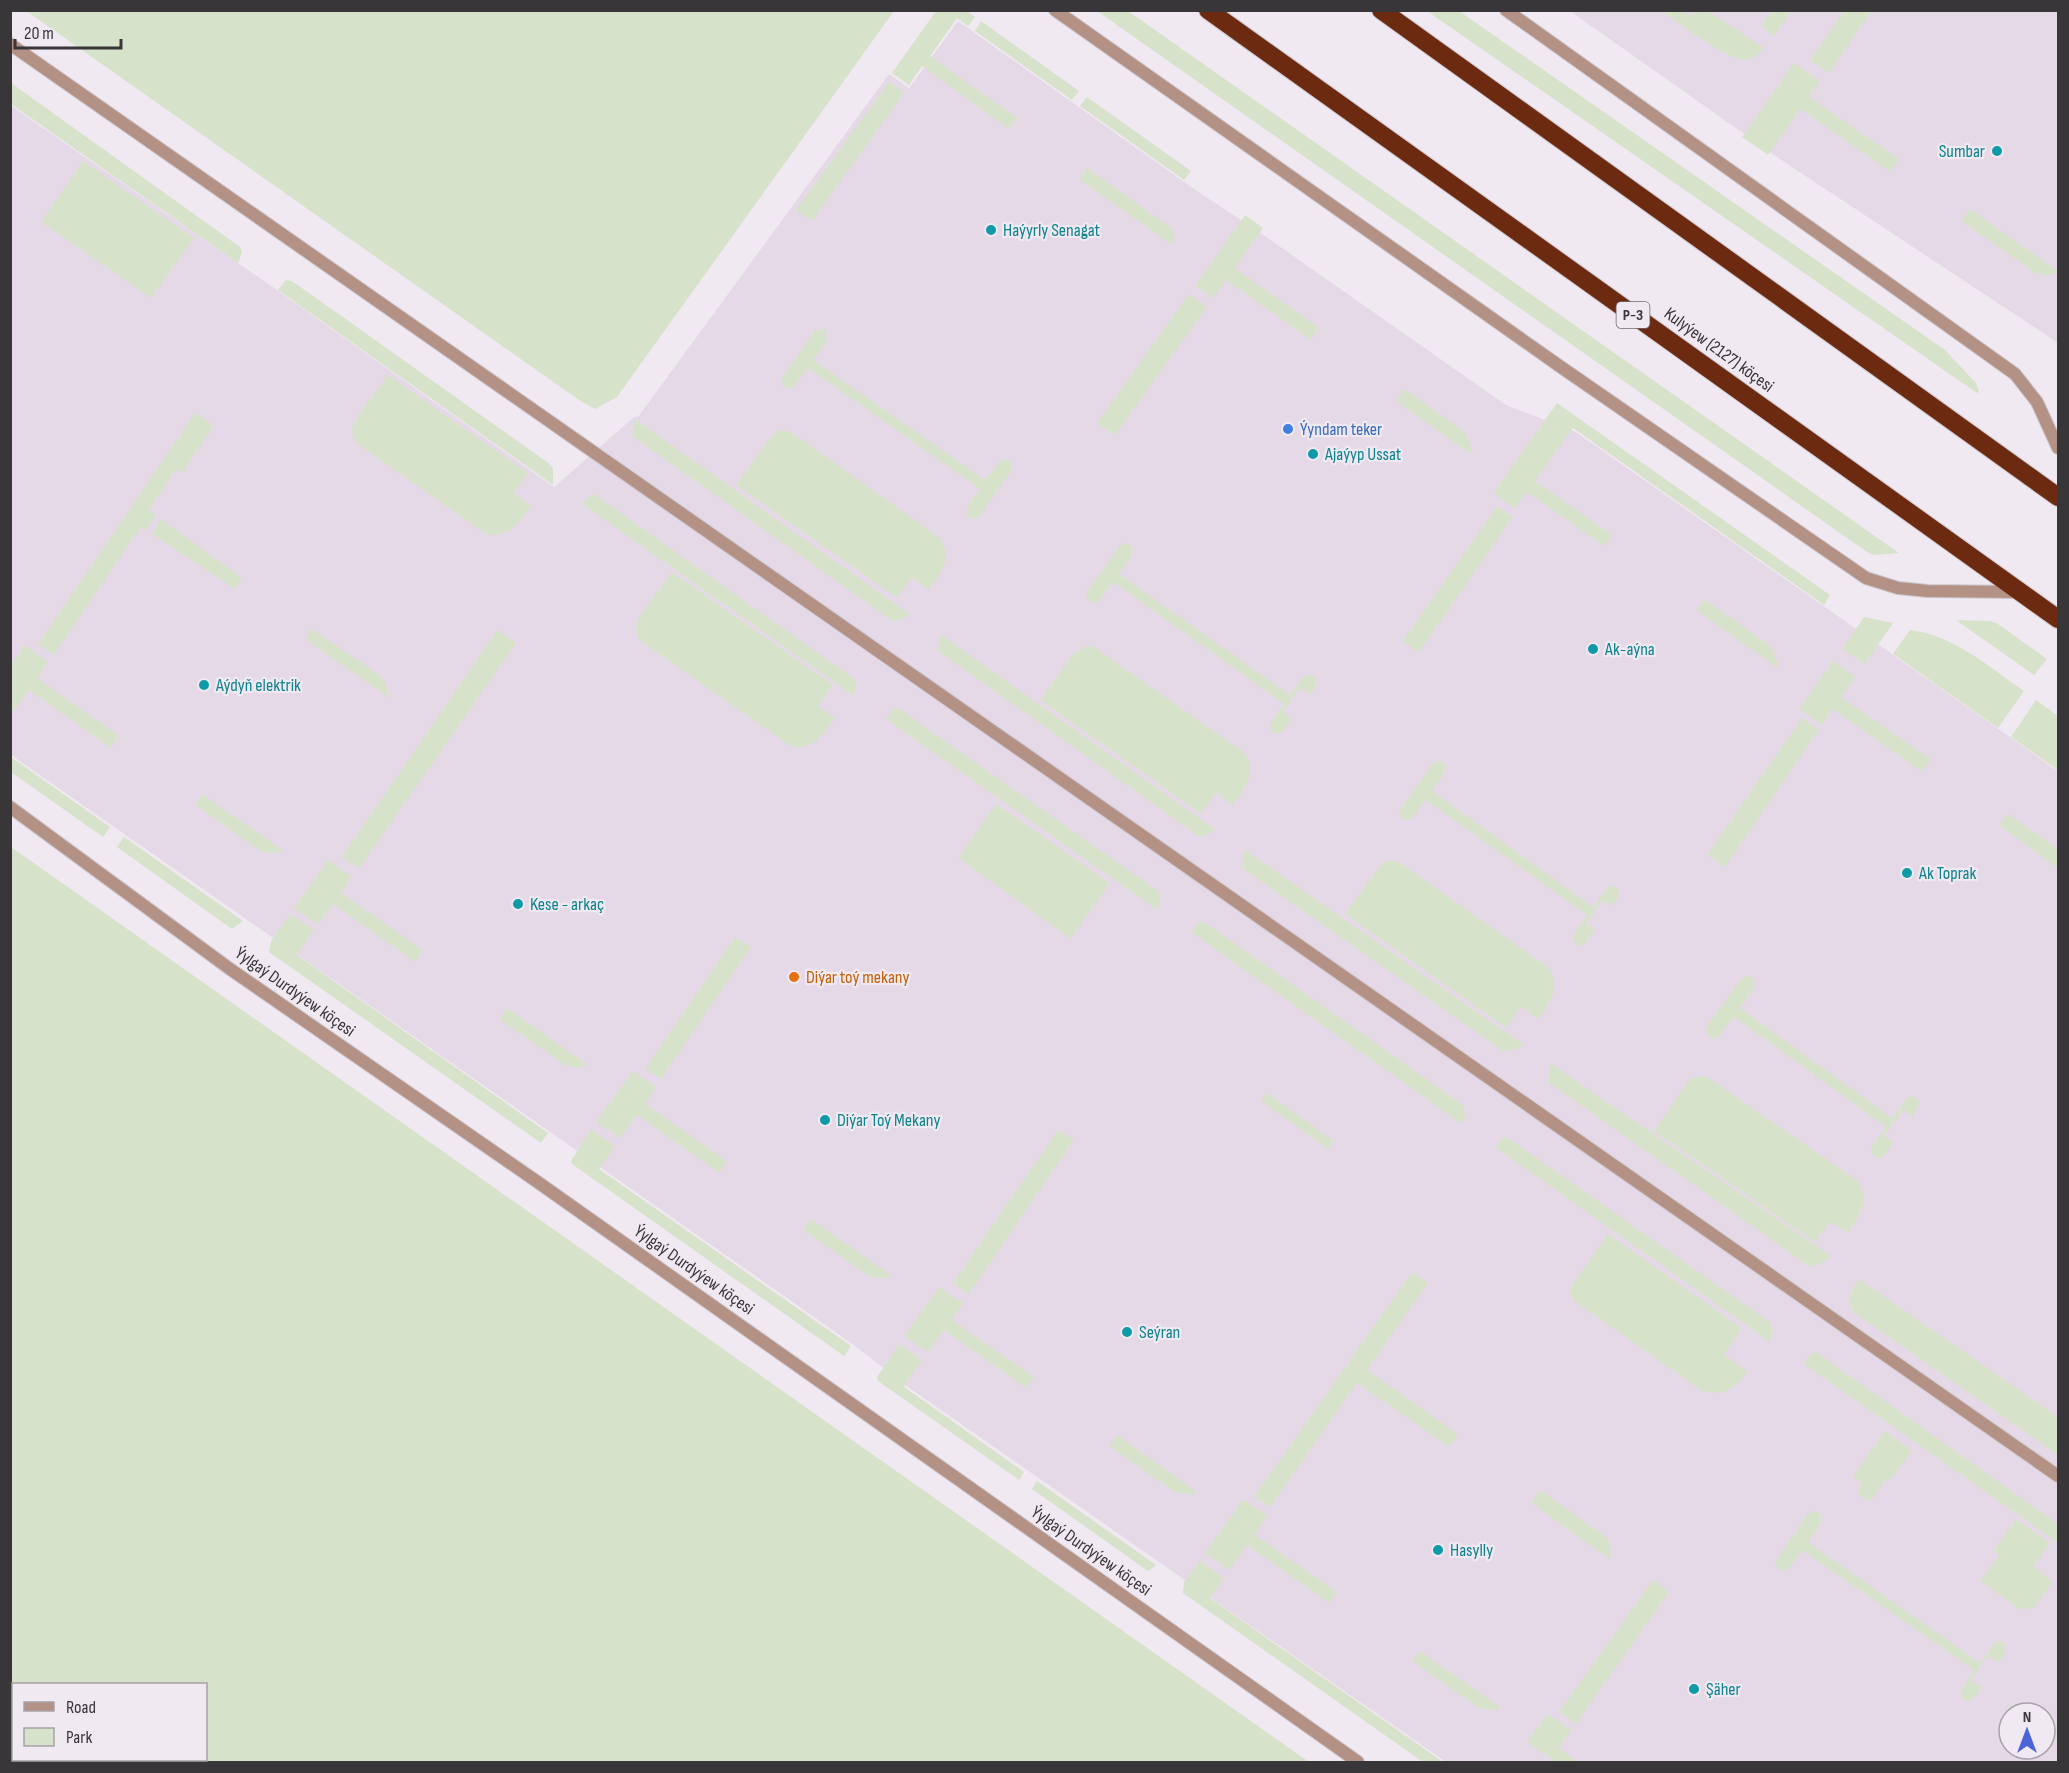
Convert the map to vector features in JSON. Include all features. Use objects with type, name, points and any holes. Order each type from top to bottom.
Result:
[{"type":"highway","name":"Kulyýew (2127) köçesi","points":[[1208,10],[2058,619]]},
{"type":"highway","points":[[1381,10],[2058,497]]},
{"type":"street","points":[[1055,10],[1558,365],[1866,578],[1898,588],[1928,591],[2020,592]]},
{"type":"street","points":[[1506,10],[2015,374],[2037,402],[2058,448]]},
{"type":"street","points":[[10,44],[2058,1476]]},
{"type":"street","name":"Ýylgaý Durdyýew köçesi","points":[[10,807],[230,969],[549,1190],[1358,1762]]},
{"type":"shaded area","points":[[1570,11],[2058,11],[2058,343],[1774,155]]},
{"type":"shaded area","points":[[958,21],[1194,189],[1506,405],[1576,432],[2058,771],[2058,1762],[1446,1762],[908,1387],[851,1343],[11,755],[10,105],[277,290],[554,487],[634,417],[638,417],[889,74],[909,88]]},
{"type":"green space","points":[[25,10],[894,11],[617,397],[595,409],[579,400]]},
{"type":"green space","points":[[936,11],[967,11],[975,17],[968,26],[957,18],[930,56],[1017,118],[1009,129],[922,66],[909,85],[892,73]]},
{"type":"green space","points":[[1097,11],[1128,11],[1899,553],[1874,555],[1867,552]]},
{"type":"green space","points":[[1427,11],[1459,11],[1945,350],[1976,383],[1979,392],[1977,393]]},
{"type":"green space","points":[[1661,11],[1683,11],[1691,16],[1695,11],[1708,11],[1764,48],[1748,60],[1740,59],[1717,49]]},
{"type":"green space","points":[[1772,11],[1792,11],[1774,36],[1761,26]]},
{"type":"green space","points":[[1844,11],[1872,11],[1829,73],[1810,60]]},
{"type":"green space","points":[[981,21],[1079,91],[1072,100],[975,31]]},
{"type":"green space","points":[[1794,63],[1820,81],[1809,97],[1899,159],[1890,172],[1801,109],[1768,155],[1742,137]]},
{"type":"green space","points":[[889,82],[904,93],[812,221],[796,210]]},
{"type":"green space","points":[[11,83],[240,247],[242,252],[238,263],[11,104]]},
{"type":"green space","points":[[1087,97],[1191,171],[1184,180],[1080,106]]},
{"type":"green space","points":[[83,161],[194,238],[151,298],[41,222]]},
{"type":"green space","points":[[1087,168],[1170,227],[1175,234],[1172,245],[1079,179]]},
{"type":"green space","points":[[1970,209],[2058,272],[2048,275],[2037,274],[1961,221]]},
{"type":"green space","points":[[1245,215],[1263,228],[1235,268],[1319,328],[1311,340],[1226,280],[1213,298],[1195,286]]},
{"type":"green space","points":[[286,280],[292,281],[547,462],[553,468],[553,485],[278,290]]},
{"type":"green space","points":[[1189,294],[1207,307],[1115,435],[1097,423]]},
{"type":"green space","points":[[819,329],[825,330],[826,338],[824,346],[813,360],[985,480],[999,462],[1004,459],[1009,460],[1012,465],[1011,471],[980,516],[974,519],[969,518],[967,510],[980,489],[808,368],[794,386],[790,389],[784,387],[781,383],[782,377],[814,332]]},
{"type":"green space","points":[[388,375],[528,473],[514,493],[531,506],[513,528],[501,534],[486,534],[356,443],[352,431],[355,420]]},
{"type":"green space","points":[[1404,389],[1464,431],[1469,440],[1472,455],[1396,401]]},
{"type":"green space","points":[[1557,403],[1830,595],[1824,605],[1573,428],[1535,481],[1612,535],[1604,546],[1527,492],[1515,508],[1493,493]]},
{"type":"green space","points":[[195,413],[214,426],[182,473],[176,469],[149,510],[156,516],[146,530],[141,527],[54,655],[38,644]]},
{"type":"green space","points":[[635,419],[911,615],[894,622],[632,436]]},
{"type":"green space","points":[[782,430],[797,436],[940,538],[944,545],[944,565],[929,590],[912,577],[897,598],[736,485],[769,439]]},
{"type":"green space","points":[[594,494],[856,680],[854,696],[582,504]]},
{"type":"green space","points":[[1497,506],[1513,517],[1419,652],[1403,641]]},
{"type":"green space","points":[[161,519],[242,578],[235,589],[152,534]]},
{"type":"green space","points":[[1125,543],[1130,544],[1133,549],[1132,555],[1119,574],[1290,695],[1303,677],[1308,674],[1314,676],[1317,680],[1316,686],[1310,695],[1300,688],[1283,712],[1292,719],[1283,731],[1279,734],[1273,733],[1270,728],[1271,722],[1284,704],[1113,582],[1100,600],[1095,603],[1089,601],[1086,596],[1087,591],[1120,546]]},
{"type":"green space","points":[[672,572],[833,685],[818,706],[835,718],[817,740],[805,746],[790,746],[639,640],[636,629],[639,617]]},
{"type":"green space","points":[[1704,599],[1769,645],[1773,649],[1779,669],[1696,610]]},
{"type":"green space","points":[[1864,617],[1893,623],[1865,664],[1842,649]]},
{"type":"green space","points":[[1956,620],[1990,621],[1998,624],[2047,659],[2034,675]]},
{"type":"green space","points":[[312,629],[378,674],[384,680],[391,699],[305,639]]},
{"type":"green space","points":[[497,630],[516,643],[359,869],[342,857]]},
{"type":"green space","points":[[1910,630],[1926,633],[1956,645],[2024,691],[1998,728],[1893,654]]},
{"type":"green space","points":[[940,634],[1216,830],[1200,837],[938,651]]},
{"type":"green space","points":[[25,645],[48,662],[37,678],[119,736],[111,748],[29,690],[11,712],[11,665]]},
{"type":"green space","points":[[1086,646],[1094,647],[1245,753],[1250,774],[1245,787],[1233,805],[1216,793],[1201,814],[1040,700],[1073,654]]},
{"type":"green space","points":[[1833,661],[1856,677],[1841,697],[1930,759],[1922,772],[1833,709],[1822,725],[1799,709]]},
{"type":"green space","points":[[2036,700],[2058,716],[2058,770],[2011,737]]},
{"type":"green space","points":[[898,708],[1158,891],[1160,900],[1157,910],[886,719],[893,710]]},
{"type":"green space","points":[[1802,718],[1819,730],[1725,867],[1707,855]]},
{"type":"green space","points":[[11,757],[110,827],[103,837],[11,772]]},
{"type":"green space","points":[[1443,762],[1446,766],[1445,772],[1432,791],[1593,907],[1606,889],[1611,886],[1617,887],[1617,899],[1612,906],[1603,900],[1586,923],[1595,930],[1586,943],[1581,946],[1576,944],[1574,937],[1587,915],[1426,800],[1413,817],[1408,820],[1402,819],[1399,814],[1401,808],[1433,763]]},
{"type":"green space","points":[[202,794],[284,851],[262,852],[195,805]]},
{"type":"green space","points":[[996,804],[1110,883],[1071,939],[958,858]]},
{"type":"green space","points":[[2008,814],[2058,849],[2058,868],[1999,825]]},
{"type":"green space","points":[[124,837],[243,921],[232,929],[117,847]]},
{"type":"green space","points":[[10,847],[11,847],[1309,1762],[11,1762]]},
{"type":"green space","points":[[1244,849],[1524,1045],[1517,1049],[1503,1051],[1242,868]]},
{"type":"green space","points":[[328,860],[352,876],[341,893],[423,950],[415,962],[333,904],[318,925],[294,908]]},
{"type":"green space","points":[[1391,861],[1405,866],[1549,968],[1554,989],[1550,1001],[1538,1019],[1521,1007],[1506,1028],[1345,914],[1378,868],[1383,863]]},
{"type":"green space","points":[[290,914],[314,930],[297,955],[548,1133],[541,1143],[269,952],[271,941]]},
{"type":"green space","points":[[1203,921],[1463,1105],[1465,1114],[1462,1124],[1191,932],[1198,923]]},
{"type":"green space","points":[[735,937],[751,947],[661,1079],[645,1069]]},
{"type":"green space","points":[[1746,976],[1752,977],[1754,986],[1740,1008],[1892,1118],[1906,1099],[1911,1096],[1917,1098],[1920,1102],[1913,1117],[1903,1110],[1884,1136],[1894,1142],[1885,1155],[1880,1158],[1874,1157],[1871,1152],[1872,1146],[1886,1127],[1734,1017],[1715,1039],[1709,1037],[1706,1032],[1707,1026],[1741,979]]},
{"type":"green space","points":[[507,1008],[588,1065],[566,1066],[499,1019]]},
{"type":"green space","points":[[1550,1063],[1831,1256],[1824,1262],[1810,1267],[1548,1082]]},
{"type":"green space","points":[[633,1071],[657,1087],[645,1104],[727,1161],[719,1173],[637,1115],[620,1138],[596,1122]]},
{"type":"green space","points":[[1699,1076],[1707,1077],[1858,1181],[1862,1188],[1862,1208],[1848,1233],[1830,1222],[1815,1242],[1654,1131],[1686,1084]]},
{"type":"green space","points":[[1267,1093],[1334,1141],[1328,1149],[1261,1101]]},
{"type":"green space","points":[[591,1129],[615,1146],[599,1169],[851,1346],[844,1356],[572,1164],[571,1161]]},
{"type":"green space","points":[[1058,1130],[1074,1140],[968,1295],[953,1283]]},
{"type":"green space","points":[[1507,1137],[1771,1323],[1773,1331],[1770,1342],[1495,1147],[1502,1138]]},
{"type":"green space","points":[[811,1219],[892,1276],[870,1277],[803,1230]]},
{"type":"green space","points":[[1608,1234],[1742,1328],[1724,1355],[1748,1372],[1738,1383],[1723,1392],[1702,1391],[1577,1303],[1570,1295],[1572,1285]]},
{"type":"green space","points":[[1412,1272],[1428,1283],[1367,1370],[1458,1434],[1449,1447],[1357,1383],[1270,1507],[1254,1497]]},
{"type":"green space","points":[[1859,1279],[2058,1417],[2058,1455],[1853,1312],[1850,1295]]},
{"type":"green space","points":[[939,1287],[963,1303],[952,1320],[1034,1377],[1026,1388],[944,1330],[928,1352],[904,1336]]},
{"type":"green space","points":[[899,1344],[922,1360],[904,1387],[1024,1472],[1019,1480],[878,1381],[877,1377]]},
{"type":"green space","points":[[1816,1352],[2058,1524],[2058,1543],[1804,1364],[1808,1357]]},
{"type":"green space","points":[[1885,1431],[1912,1451],[1891,1480],[1887,1478],[1870,1502],[1858,1494],[1861,1482],[1853,1476]]},
{"type":"green space","points":[[1117,1435],[1198,1493],[1176,1493],[1109,1446]]},
{"type":"green space","points":[[1037,1481],[1156,1565],[1148,1571],[1032,1489]]},
{"type":"green space","points":[[1540,1490],[1605,1536],[1609,1543],[1611,1560],[1531,1503]]},
{"type":"green space","points":[[1243,1500],[1267,1516],[1255,1535],[1337,1592],[1329,1603],[1247,1545],[1229,1570],[1205,1553]]},
{"type":"green space","points":[[1814,1511],[1822,1517],[1821,1523],[1808,1542],[1980,1663],[1993,1644],[1998,1641],[2004,1642],[2006,1651],[1998,1663],[1988,1656],[1971,1680],[1982,1687],[1974,1698],[1969,1701],[1963,1700],[1961,1695],[1962,1689],[1974,1670],[1802,1550],[1789,1568],[1784,1571],[1779,1570],[1775,1565],[1777,1559],[1808,1514]]},
{"type":"green space","points":[[2016,1519],[2050,1543],[2034,1567],[2053,1582],[2034,1608],[2019,1609],[1980,1581],[1999,1555],[1993,1551]]},
{"type":"green space","points":[[1200,1561],[1224,1578],[1210,1598],[1443,1762],[1423,1762],[1183,1593],[1184,1582]]},
{"type":"green space","points":[[1653,1580],[1669,1592],[1576,1724],[1559,1712]]},
{"type":"green space","points":[[1420,1651],[1501,1708],[1493,1710],[1479,1708],[1412,1661]]},
{"type":"green space","points":[[1548,1714],[1571,1730],[1559,1748],[1578,1762],[1556,1762],[1527,1742]]},
{"type":"place","name":"Sumbar","points":[[1997,151]]},
{"type":"place","name":"Haýyrly Senagat","points":[[991,230]]},
{"type":"place","name":"Ýyndam teker","points":[[1288,429]]},
{"type":"place","name":"Ajaýyp Ussat","points":[[1313,454]]},
{"type":"place","name":"Ak-aýna","points":[[1593,649]]},
{"type":"place","name":"Aýdyň elektrik","points":[[204,685]]},
{"type":"place","name":"Ak Toprak","points":[[1907,873]]},
{"type":"place","name":"Kese - arkaç","points":[[518,904]]},
{"type":"place","name":"Diýar toý mekany","points":[[794,977]]},
{"type":"place","name":"Diýar Toý Mekany","points":[[825,1120]]},
{"type":"place","name":"Seýran","points":[[1127,1332]]},
{"type":"place","name":"Hasylly","points":[[1438,1550]]},
{"type":"place","name":"Şäher","points":[[1694,1689]]}]
